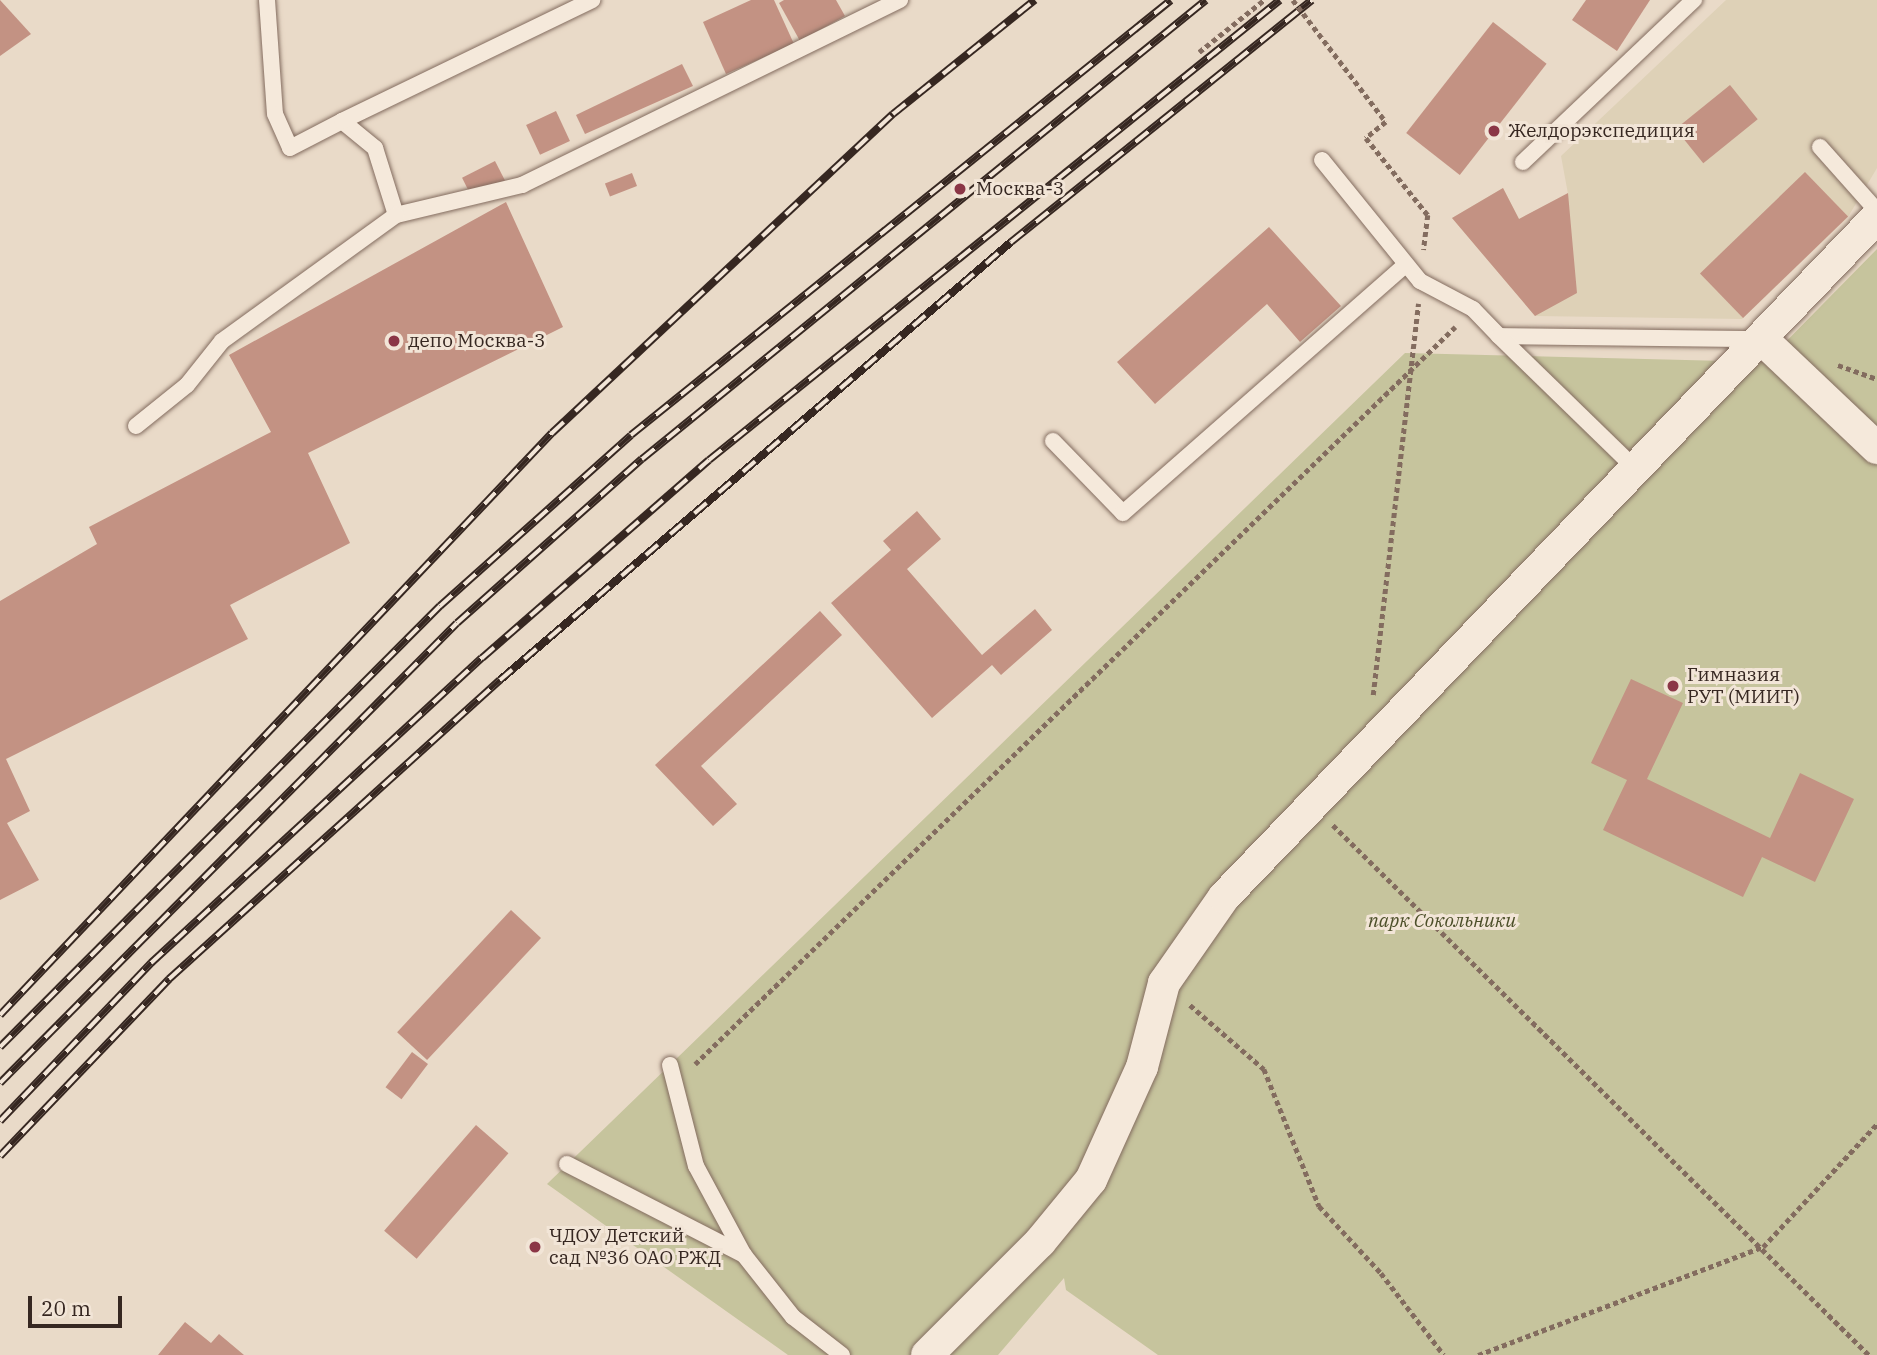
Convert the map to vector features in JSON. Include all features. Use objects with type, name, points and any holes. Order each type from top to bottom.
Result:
[{"type":"street","points":[[927,1355],[1040,1242],[1091,1180],[1142,1067],[1164,983],[1224,897],[1314,808],[1367,748],[1763,340],[1877,217]]},
{"type":"street","points":[[1763,340],[1877,448]]},
{"type":"lane","points":[[267,0],[275,114],[290,148],[592,0]]},
{"type":"lane","points":[[136,426],[187,385],[222,341],[396,215],[522,185],[900,0]]},
{"type":"lane","points":[[1523,162],[1694,0]]},
{"type":"lane","points":[[342,121],[375,148],[396,215]]},
{"type":"lane","points":[[1820,147],[1877,211]]},
{"type":"lane","points":[[1322,160],[1420,281],[1473,309],[1636,469]]},
{"type":"lane","points":[[1053,441],[1123,513],[1405,265]]},
{"type":"lane","points":[[1500,336],[1763,340]]},
{"type":"lane","points":[[670,1065],[696,1166],[744,1255],[793,1317],[842,1355]]},
{"type":"lane","points":[[567,1164],[744,1255]]},
{"type":"path","points":[[1199,52],[1264,0]]},
{"type":"path","points":[[1293,0],[1387,122],[1366,138],[1428,215],[1367,748]]},
{"type":"path","points":[[676,1082],[1473,309]]},
{"type":"path","points":[[1314,808],[1763,1247],[1869,1355]]},
{"type":"path","points":[[1164,983],[1264,1069],[1319,1206],[1381,1273],[1444,1355]]},
{"type":"path","points":[[1478,1355],[1763,1247],[1877,1124]]},
{"type":"shaded area","points":[[1726,0],[1877,0],[1877,168],[1848,217],[1742,319],[1535,316],[1452,218],[1503,188],[1519,219],[1568,194],[1561,156]]},
{"type":"green space","name":"парк Сокольники","points":[[1877,249],[1877,1355],[1158,1355],[1066,1290],[1064,1278],[998,1355],[788,1355],[547,1184],[1405,353],[1766,362]]},
{"type":"building","points":[[0,0],[31,34],[0,56]]},
{"type":"building","points":[[751,0],[774,0],[794,44],[726,74],[703,22]]},
{"type":"building","points":[[784,0],[836,0],[845,16],[800,41],[779,3]]},
{"type":"building","points":[[1586,0],[1650,0],[1617,51],[1572,20]]},
{"type":"building","points":[[1493,22],[1547,64],[1460,175],[1406,133]]},
{"type":"building","points":[[682,64],[693,86],[585,134],[576,115]]},
{"type":"building","points":[[1730,85],[1758,119],[1703,163],[1676,129]]},
{"type":"building","points":[[556,111],[570,141],[540,155],[526,125]]},
{"type":"building","points":[[495,161],[505,181],[472,197],[462,178]]},
{"type":"building","points":[[1805,172],[1848,217],[1743,318],[1700,273]]},
{"type":"building","points":[[632,173],[637,186],[610,196],[605,183]]},
{"type":"building","points":[[1503,188],[1519,219],[1568,193],[1577,293],[1535,316],[1452,218]]},
{"type":"building","points":[[506,202],[563,327],[308,453],[350,543],[230,605],[248,639],[6,759],[30,811],[7,823],[39,880],[0,900],[0,601],[97,544],[89,527],[271,432],[229,355]]},
{"type":"building","points":[[1269,227],[1341,306],[1300,342],[1267,304],[1155,404],[1117,362]]},
{"type":"building","points":[[917,511],[941,539],[907,569],[982,655],[1035,609],[1052,630],[1001,675],[992,665],[932,718],[831,603],[891,550],[883,541]]},
{"type":"building","points":[[820,611],[842,635],[701,766],[737,804],[713,826],[655,765]]},
{"type":"building","points":[[1631,679],[1683,703],[1647,779],[1770,838],[1800,773],[1854,799],[1815,882],[1762,857],[1743,897],[1603,830],[1627,780],[1591,763]]},
{"type":"building","points":[[511,910],[541,938],[427,1060],[397,1032]]},
{"type":"building","points":[[412,1052],[428,1064],[401,1099],[386,1087]]},
{"type":"building","points":[[476,1125],[508,1153],[417,1259],[384,1231]]},
{"type":"building","points":[[185,1322],[211,1343],[219,1334],[244,1355],[158,1355]]},
{"type":"railway","points":[[0,1015],[552,433],[893,114],[1035,0]]},
{"type":"railway","points":[[0,1047],[440,606],[631,435],[1171,0]]},
{"type":"railway","points":[[0,1083],[457,623],[642,459],[1206,0]]},
{"type":"railway","points":[[0,1121],[151,963],[482,658],[709,460],[1280,0]]},
{"type":"railway","points":[[0,1156],[169,979],[500,680],[1011,242],[1312,0]]},
{"type":"place","name":"Желдорэкспедиция","points":[[1494,131]]},
{"type":"place","name":"Москва-3","points":[[960,189]]},
{"type":"place","name":"депо Москва-3","points":[[394,341]]},
{"type":"place","name":"Гимназия РУТ (МИИТ)","points":[[1673,686]]},
{"type":"place","name":"ЧДОУ Детский сад №36 ОАО РЖД","points":[[535,1247]]}]
